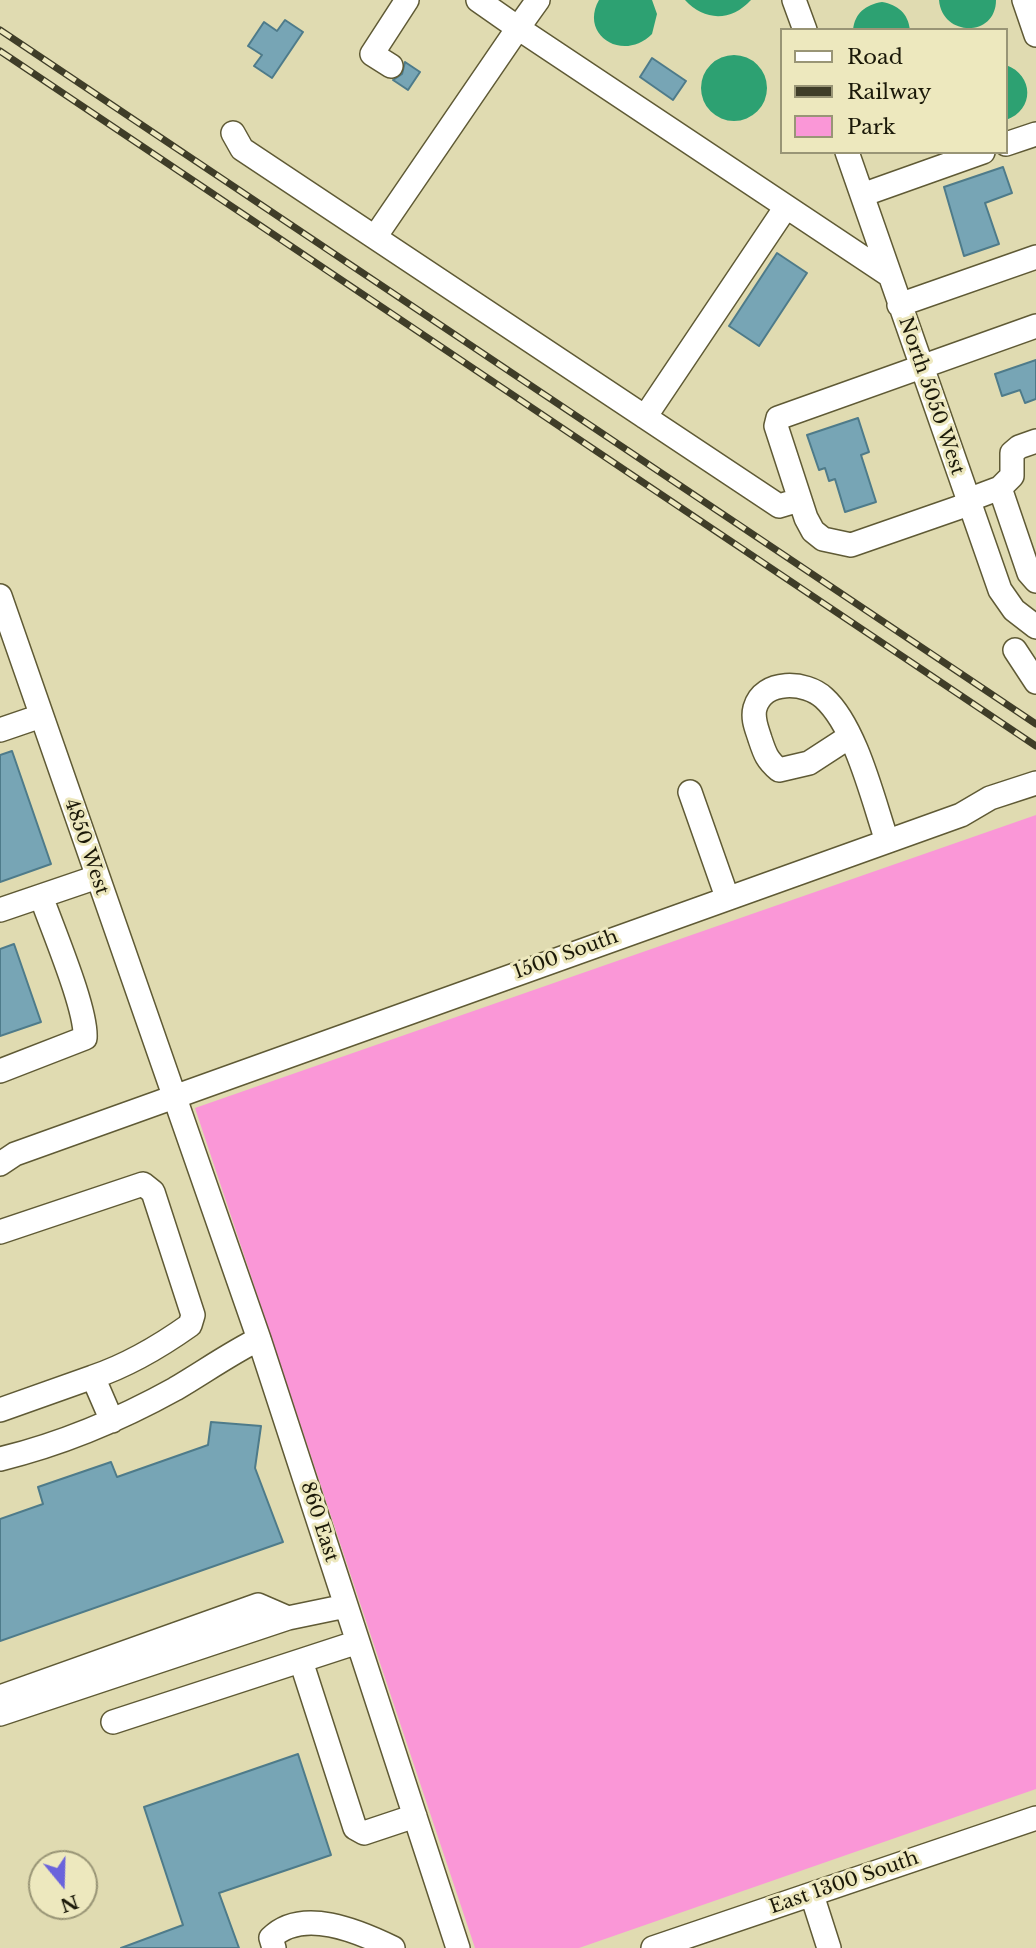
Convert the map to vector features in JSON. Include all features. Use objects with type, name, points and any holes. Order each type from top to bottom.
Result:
[{"type":"street","points":[[391,66],[372,54],[407,0]]},
{"type":"street","points":[[478,0],[889,275]]},
{"type":"street","points":[[375,237],[538,0]]},
{"type":"street","points":[[1024,0],[1036,35]]},
{"type":"street","points":[[801,2],[805,28]]},
{"type":"street","points":[[233,133],[242,149],[779,506],[799,500]]},
{"type":"street","points":[[1008,143],[1036,134]]},
{"type":"street","name":"North 5050 West","points":[[848,154],[1000,590],[1014,610],[1036,627]]},
{"type":"street","points":[[862,195],[977,154]]},
{"type":"street","points":[[645,416],[786,207]]},
{"type":"street","points":[[899,305],[1036,257]]},
{"type":"street","points":[[1036,326],[778,418],[776,426],[799,500],[813,531],[836,544],[851,545],[1000,488],[1012,476],[1012,453],[1019,447],[1036,441]]},
{"type":"street","points":[[1000,488],[1029,573],[1036,581]]},
{"type":"street","name":"4850 West","points":[[0,596],[173,1097]]},
{"type":"street","points":[[1015,650],[1036,682]]},
{"type":"street","points":[[0,730],[41,716]]},
{"type":"street","points":[[849,737],[887,841]]},
{"type":"street","name":"1500 South","points":[[5,1158],[961,815],[990,799],[1036,783]]},
{"type":"street","points":[[690,792],[727,897]]},
{"type":"street","name":"1500 South","points":[[961,815],[995,811],[1036,797]]},
{"type":"street","points":[[0,911],[97,877]]},
{"type":"street","points":[[0,1070],[85,1038],[76,998],[41,896]]},
{"type":"street","name":"860 East","points":[[173,1097],[259,1339],[458,1948]]},
{"type":"street","points":[[0,1232],[143,1184],[153,1192],[193,1315],[190,1325],[128,1363],[0,1410]]},
{"type":"street","points":[[0,1459],[55,1446],[112,1422],[177,1388],[223,1357],[259,1339]]},
{"type":"street","points":[[93,1377],[112,1422]]},
{"type":"street","points":[[0,1697],[258,1605],[288,1618]]},
{"type":"street","points":[[0,1714],[288,1618],[346,1606]]},
{"type":"street","points":[[113,1722],[358,1642]]},
{"type":"street","points":[[301,1661],[355,1828],[364,1833],[415,1816]]},
{"type":"street","name":"East 1300 South","points":[[653,1948],[1036,1818]]},
{"type":"street","points":[[812,1895],[829,1948]]},
{"type":"street","points":[[274,1948],[271,1938],[280,1929],[298,1922],[314,1922],[393,1948]]},
{"type":"green space","points":[[1036,815],[1036,1789],[579,1948],[475,1948],[195,1108]]},
{"type":"shaded area","points":[[599,0],[652,0],[657,14],[652,34],[629,46],[607,41],[599,34],[595,24],[594,13]]},
{"type":"shaded area","points":[[685,0],[751,0],[735,12],[718,16],[701,12]]},
{"type":"shaded area","points":[[939,0],[996,0],[994,12],[988,21],[969,28],[949,21],[942,12]]},
{"type":"shaded area","points":[[882,2],[893,5],[907,19],[909,28],[854,28],[862,11]]},
{"type":"shaded area","points":[[734,55],[747,58],[757,65],[764,75],[767,88],[764,101],[757,111],[747,118],[734,121],[721,118],[711,111],[704,101],[701,88],[704,75],[711,65],[721,58]]},
{"type":"shaded area","points":[[1008,66],[1022,76],[1026,84],[1026,101],[1015,115],[1008,119]]},
{"type":"building","points":[[285,20],[303,32],[272,78],[254,66],[262,55],[248,46],[264,22],[277,31]]},
{"type":"building","points":[[652,58],[686,81],[673,100],[640,77]]},
{"type":"building","points":[[405,62],[420,72],[408,90],[393,80],[402,74]]},
{"type":"building","points":[[1003,167],[1012,193],[985,203],[999,244],[964,256],[944,187]]},
{"type":"building","points":[[777,253],[807,273],[759,346],[729,326]]},
{"type":"building","points":[[1036,360],[1036,399],[1025,403],[1020,390],[1002,396],[995,374]]},
{"type":"building","points":[[858,418],[869,452],[861,455],[876,502],[845,512],[835,479],[829,481],[825,468],[819,470],[807,435]]},
{"type":"building","points":[[12,751],[51,864],[0,882],[0,755]]},
{"type":"building","points":[[14,944],[41,1022],[0,1036],[0,949]]},
{"type":"building","points":[[211,1422],[261,1426],[255,1468],[283,1542],[0,1641],[0,1519],[43,1504],[38,1487],[111,1462],[117,1477],[208,1445]]},
{"type":"building","points":[[298,1754],[331,1855],[219,1893],[239,1948],[121,1948],[183,1925],[144,1807]]},
{"type":"railway","points":[[0,30],[1036,724]]},
{"type":"railway","points":[[0,51],[1036,746]]}]
